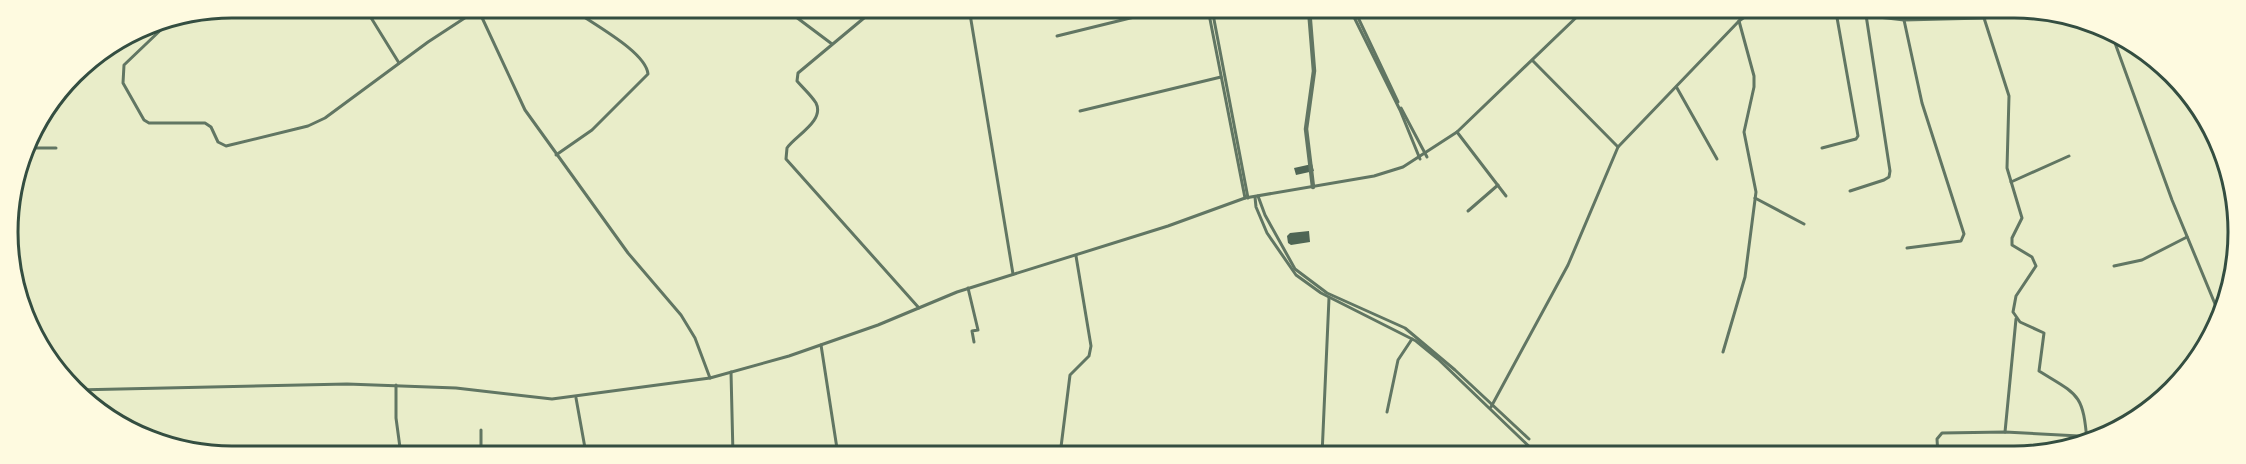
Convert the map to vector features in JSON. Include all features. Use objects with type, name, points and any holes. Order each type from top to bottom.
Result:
[{"type":"street","points":[[371,18],[399,63]]},
{"type":"street","points":[[161,30],[124,65],[123,83],[144,120],[149,123],[204,123],[212,127],[221,145],[308,126],[340,109],[399,63],[464,18]]},
{"type":"street","points":[[484,18],[525,110],[628,253],[681,315],[695,338],[710,378]]},
{"type":"street","points":[[556,154],[592,130],[648,74],[645,65],[614,34],[585,18]]},
{"type":"street","points":[[797,18],[832,44]]},
{"type":"street","points":[[864,18],[798,73],[798,81],[816,103],[818,110],[814,121],[787,148],[786,159],[919,308]]},
{"type":"street","points":[[971,18],[1013,274]]},
{"type":"street","points":[[1057,36],[1132,18]]},
{"type":"street","points":[[1211,18],[1221,77],[1247,198]]},
{"type":"street","points":[[1212,18],[1247,198]]},
{"type":"street","points":[[1310,18],[1314,71],[1306,129],[1313,187]]},
{"type":"street","points":[[1356,18],[1400,110],[1420,159]]},
{"type":"street","points":[[1357,18],[1427,157]]},
{"type":"street","points":[[88,390],[396,385],[456,388],[541,399],[576,398],[710,378],[821,345],[968,288],[1076,256],[1247,198],[1387,173],[1420,159],[1457,132],[1576,18]]},
{"type":"street","points":[[1491,407],[1568,265],[1618,147],[1743,18]]},
{"type":"street","points":[[1822,148],[1856,139],[1858,136],[1837,18]]},
{"type":"street","points":[[1850,191],[1884,180],[1890,171],[1866,18]]},
{"type":"street","points":[[1889,18],[1904,20],[1984,18],[2009,96],[2005,153],[2022,218],[2012,238],[2012,245],[2031,256],[2036,266],[2016,296],[2013,312],[2016,319],[2005,432]]},
{"type":"street","points":[[1904,20],[1922,103],[1964,234],[1961,241],[1907,248]]},
{"type":"street","points":[[1723,352],[1745,277],[1756,184],[1744,132],[1754,87],[1754,76],[1739,21]]},
{"type":"street","points":[[2115,43],[2187,237],[2215,305]]},
{"type":"street","points":[[1532,61],[1618,147]]},
{"type":"street","points":[[1080,111],[1221,77]]},
{"type":"street","points":[[1677,88],[1717,159]]},
{"type":"street","points":[[1457,132],[1506,196]]},
{"type":"street","points":[[35,148],[56,148]]},
{"type":"street","points":[[2011,182],[2069,156]]},
{"type":"street","points":[[1468,210],[1498,185]]},
{"type":"street","points":[[1256,197],[1256,207],[1282,258],[1307,285],[1412,339],[1438,358],[1529,446]]},
{"type":"street","points":[[1256,197],[1295,269],[1327,293],[1405,328],[1455,370],[1529,439]]},
{"type":"street","points":[[1755,198],[1804,224]]},
{"type":"street","points":[[2114,266],[2142,260],[2187,237]]},
{"type":"street","points":[[1061,446],[1070,375],[1089,356],[1091,346],[1076,256]]},
{"type":"street","points":[[968,288],[978,330],[972,331],[974,342]]},
{"type":"street","points":[[1322,446],[1329,298]]},
{"type":"street","points":[[2016,319],[2044,333],[2040,371],[2057,380],[2082,404],[2086,434]]},
{"type":"street","points":[[1387,412],[1398,360],[1412,339]]},
{"type":"street","points":[[821,345],[837,446]]},
{"type":"street","points":[[731,372],[733,446]]},
{"type":"street","points":[[396,385],[396,418],[400,446]]},
{"type":"street","points":[[576,398],[585,446]]},
{"type":"street","points":[[481,430],[481,446]]},
{"type":"street","points":[[1937,446],[1937,439],[1942,433],[2005,432],[2073,438]]},
{"type":"building","points":[[1312,164],[1314,171],[1296,175],[1294,168]]},
{"type":"building","points":[[1309,231],[1310,242],[1291,245],[1288,243],[1287,236],[1290,233]]}]
